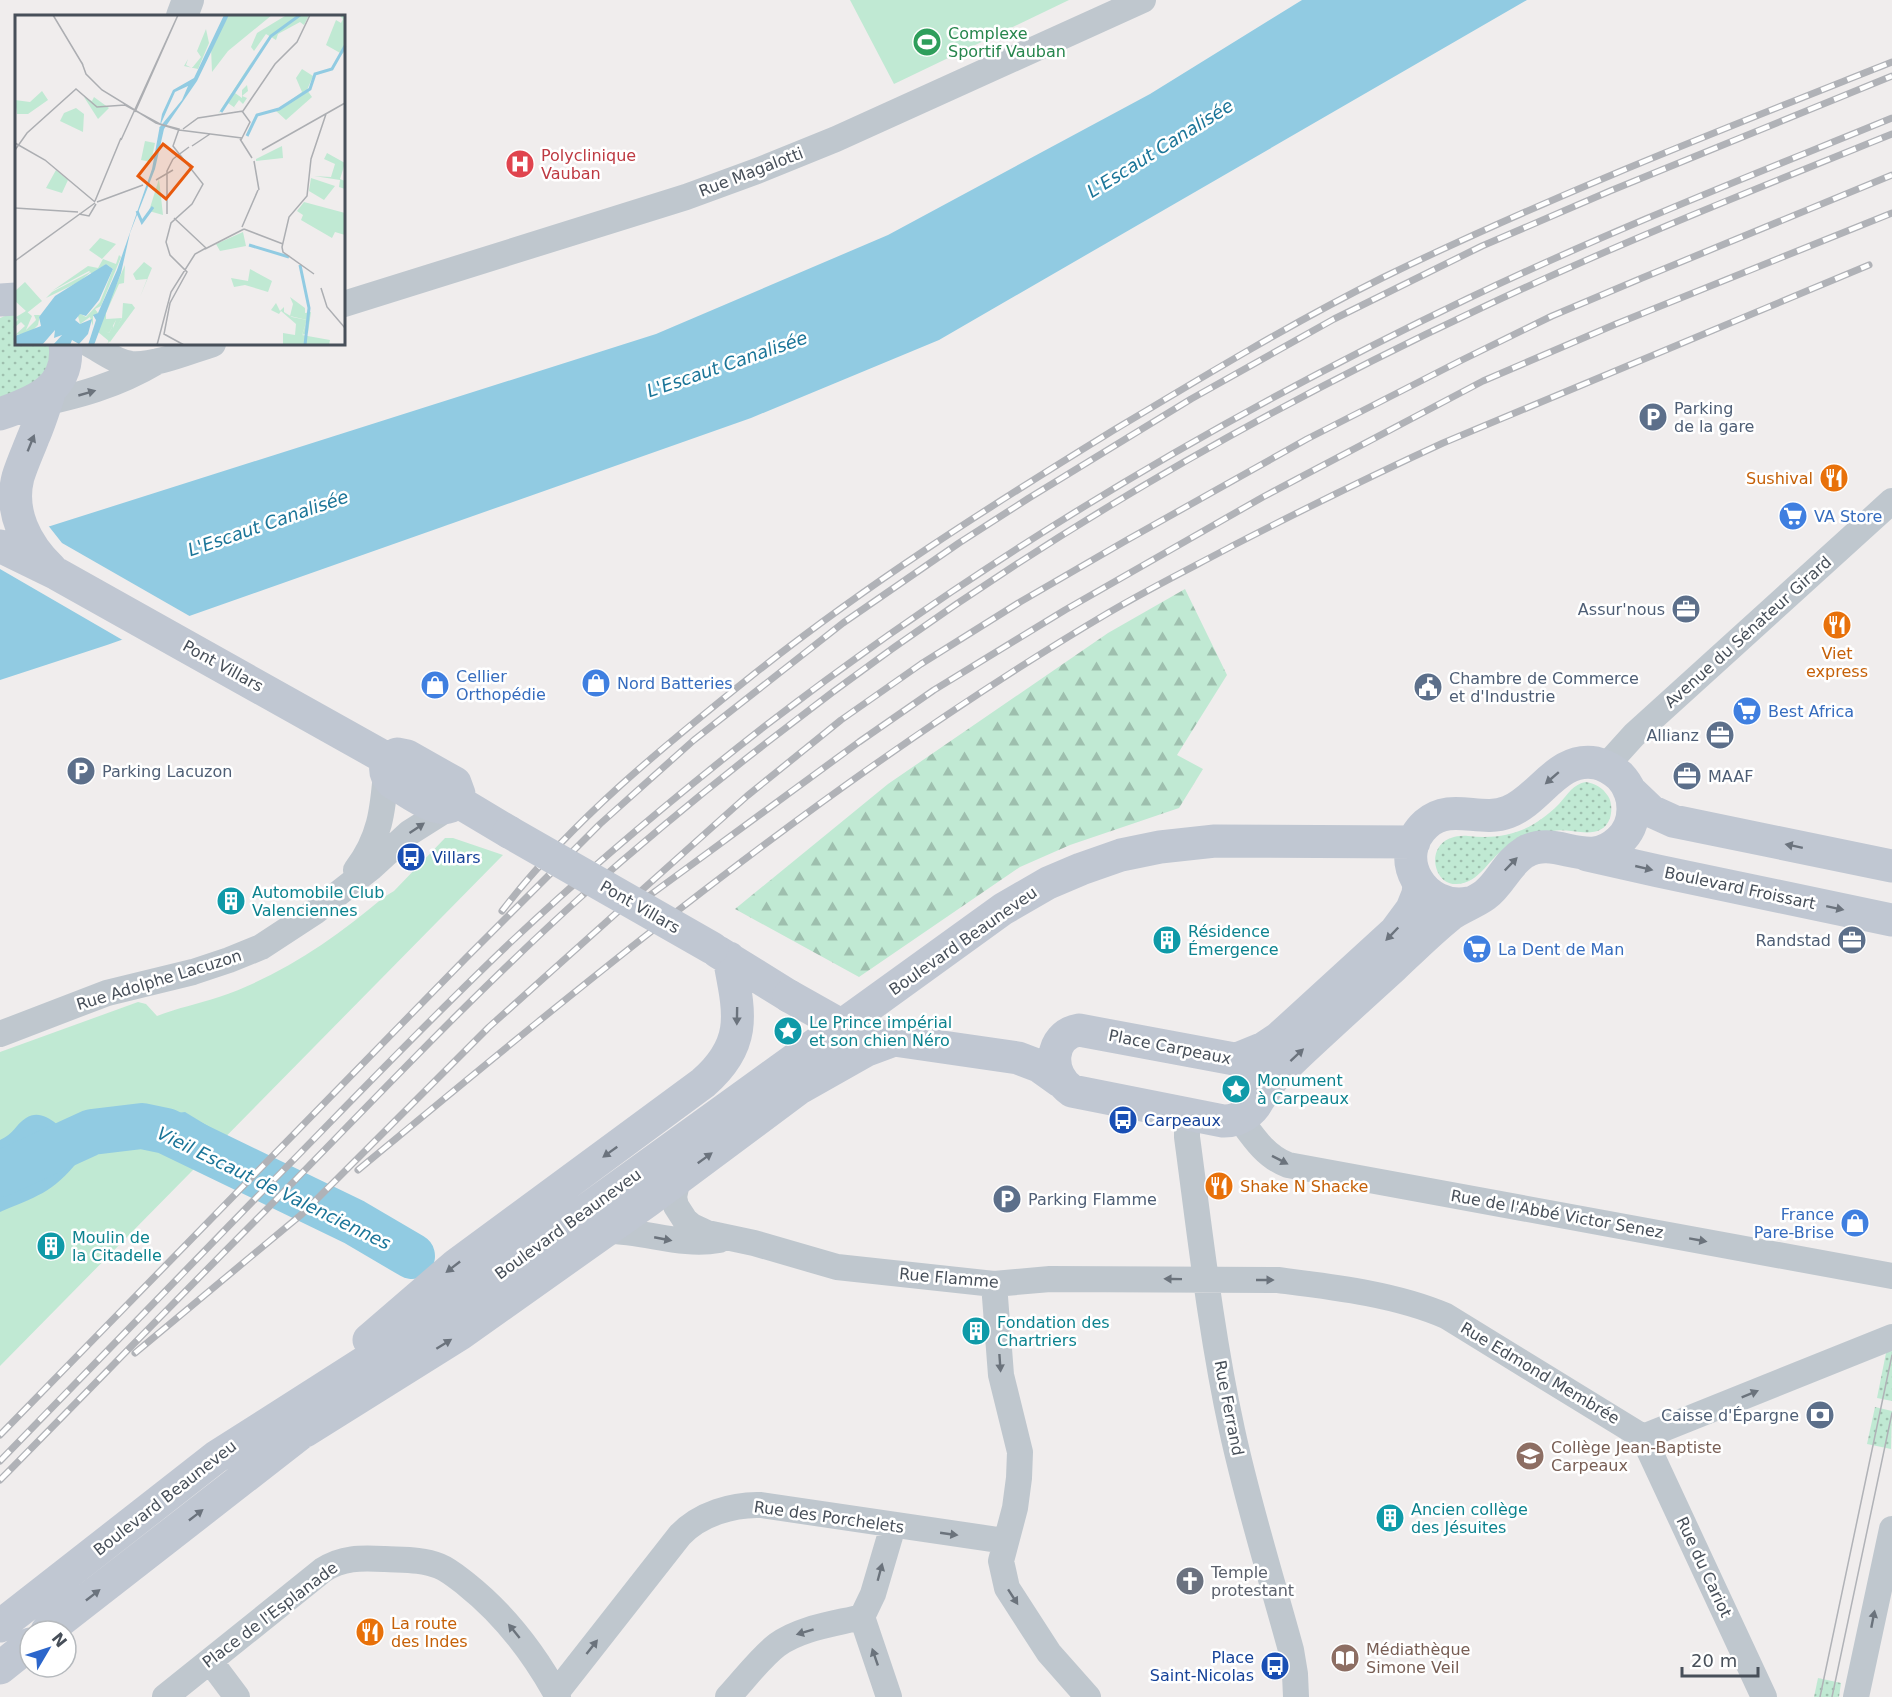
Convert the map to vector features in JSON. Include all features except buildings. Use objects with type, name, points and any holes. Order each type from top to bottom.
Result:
[{"type":"main road","name":"Pont Villars","points":[[57,574],[39,557],[24,535],[18,518],[16,498],[18,477],[48,396],[73,346]]},
{"type":"main road","points":[[5,412],[48,396]]},
{"type":"main road","name":"Pont Villars","points":[[0,546],[57,574],[232,670],[387,766]]},
{"type":"main road","points":[[387,766],[397,754],[405,755],[455,783],[459,792],[452,805]]},
{"type":"main road","points":[[1237,1059],[1258,1051],[1279,1038],[1388,939],[1412,909],[1418,894],[1419,884],[1412,863],[1414,842],[1424,826],[1443,814],[1460,812],[1499,815],[1518,807],[1567,767],[1589,762],[1606,766],[1620,776],[1629,790],[1651,811],[1673,821],[1892,866]]},
{"type":"main road","points":[[1067,1035],[1059,1046],[1054,1061],[1060,1081],[1072,1091],[1223,1121],[1249,1109],[1273,1078],[1296,1056],[1440,923],[1489,892],[1506,869],[1528,850],[1547,847],[1587,855],[1609,849],[1626,834],[1633,813],[1629,790]]},
{"type":"main road","name":"Pont Villars","points":[[452,805],[509,832],[791,991],[837,1023],[1022,1040],[1044,1040],[1067,1035]]},
{"type":"main road","name":"Boulevard Beauneveu","points":[[0,1626],[197,1472],[295,1421],[1003,909],[1048,883],[1121,855],[1193,842],[1414,842]]},
{"type":"main road","name":"Boulevard Froissart","points":[[1587,855],[1892,920]]},
{"type":"main road","points":[[1419,884],[1441,902],[1469,903]]},
{"type":"main road","points":[[295,1421],[446,1272],[713,1074],[727,1058],[738,1024],[738,1010],[720,953]]},
{"type":"main road","name":"Pont Villars","points":[[896,1030],[1018,1058],[1039,1066],[1060,1081]]},
{"type":"main road","points":[[295,1421],[460,1334],[812,1080],[867,1050],[896,1030]]},
{"type":"main road","name":"Place Carpeaux","points":[[1067,1035],[1073,1031],[1084,1030],[1237,1059],[1250,1064],[1258,1072],[1262,1085],[1249,1109]]},
{"type":"main road","name":"Boulevard Beauneveu","points":[[62,1619],[244,1476],[295,1421]]},
{"type":"main road","points":[[0,1668],[18,1654]]},
{"type":"street","points":[[182,15],[188,0]]},
{"type":"street","name":"Rue Magalotti","points":[[345,304],[686,196],[757,171],[836,139],[1143,0]]},
{"type":"street","points":[[73,346],[131,364],[158,361],[210,345]]},
{"type":"street","points":[[48,396],[105,388],[133,376],[158,361]]},
{"type":"street","name":"Avenue du Sénateur Girard","points":[[1606,766],[1634,735],[1892,501]]},
{"type":"street","name":"Rue Adolphe Lacuzon","points":[[339,892],[367,854],[378,833],[387,766]]},
{"type":"street","name":"Rue Adolphe Lacuzon","points":[[0,1034],[107,993],[193,972],[245,954],[288,931],[372,867],[409,833],[452,805]]},
{"type":"street","name":"Rue de l'Abbé Victor Senez","points":[[1249,1109],[1253,1137],[1273,1157],[1288,1165],[1892,1275]]},
{"type":"street","name":"Rue Ferrand","points":[[1187,1114],[1187,1137],[1207,1280],[1232,1430],[1291,1650],[1296,1697]]},
{"type":"street","name":"Rue Flamme","points":[[678,1178],[674,1197],[676,1206],[692,1226],[707,1233],[837,1268],[994,1284],[1050,1279],[1207,1280]]},
{"type":"street","name":"Rue Flamme","points":[[605,1231],[627,1232],[694,1243],[731,1238]]},
{"type":"street","name":"Rue Edmond Membrée","points":[[1207,1280],[1303,1282],[1417,1304],[1446,1316],[1643,1437]]},
{"type":"street","points":[[994,1284],[1001,1375],[1020,1452],[1015,1508],[1001,1561],[1007,1588],[1048,1653],[1088,1697]]},
{"type":"street","points":[[1643,1437],[1892,1337]]},
{"type":"street","name":"Rue du Cariot","points":[[1643,1437],[1764,1697]]},
{"type":"street","name":"Rue des Porchelets","points":[[557,1695],[680,1535],[700,1520],[730,1508],[751,1505],[1005,1541]]},
{"type":"street","points":[[889,1697],[862,1617],[873,1594],[893,1526]]},
{"type":"street","points":[[1856,1697],[1892,1529]]},
{"type":"street","name":"Place de l'Esplanade","points":[[165,1697],[333,1563],[353,1558],[414,1560],[441,1567],[454,1574],[509,1623],[536,1660],[557,1695]]},
{"type":"street","points":[[728,1697],[770,1652],[786,1640],[804,1632],[862,1617]]},
{"type":"street","points":[[210,1661],[237,1697]]},
{"type":"green space","name":"Complexe Sportif Vauban","points":[[850,0],[1069,0],[894,84]]},
{"type":"green space","points":[[15,314],[15,345],[48,345],[51,352],[44,378],[0,399],[0,318]]},
{"type":"green space","points":[[1185,589],[1227,675],[1177,755],[1203,769],[1179,808],[1070,845],[1020,867],[859,977],[735,909],[888,784],[1108,633]]},
{"type":"green space","points":[[1586,782],[1601,788],[1610,801],[1610,818],[1606,826],[1600,830],[1585,832],[1560,830],[1536,835],[1509,846],[1478,875],[1464,883],[1447,882],[1440,876],[1435,859],[1443,842],[1453,837],[1482,837],[1518,832],[1539,821],[1574,787]]},
{"type":"green space","points":[[445,838],[453,838],[503,855],[0,1366],[0,1052],[138,1002],[146,1004],[157,1016],[219,997],[264,978],[326,942],[394,891]]},
{"type":"green space","points":[[1892,1346],[1892,1401],[1877,1398],[1887,1348]]},
{"type":"green space","points":[[1875,1407],[1892,1411],[1891,1449],[1867,1444]]},
{"type":"green space","points":[[1818,1678],[1841,1683],[1839,1697],[1814,1697]]},
{"type":"water","name":"L'Escaut Canalisée","points":[[1302,0],[1527,0],[939,340],[751,418],[107,645],[0,680],[0,542],[656,334],[888,235],[1150,94]]},
{"type":"water","points":[[185,1112],[226,1137],[196,1168],[139,1140],[107,1149],[100,1140],[74,1149],[78,1161],[52,1187],[0,1212],[0,1140],[26,1118],[32,1115],[45,1117],[57,1124],[71,1139],[96,1132],[94,1123]]},
{"type":"pier","points":[[47,524],[62,543],[193,618],[126,642],[0,569],[0,539]]},
{"type":"waterway","name":"Vieil Escaut de Valenciennes","points":[[0,1174],[92,1132],[142,1126],[166,1131],[354,1222],[412,1256]]},
{"type":"tram line","points":[[1820,1697],[1892,1355]]},
{"type":"tram line","points":[[1832,1697],[1892,1413]]},
{"type":"railway","points":[[502,911],[558,846],[620,785],[754,674],[883,578],[1109,433],[1312,314],[1445,248],[1635,165],[1892,62]]},
{"type":"railway","points":[[0,1435],[600,824],[694,740],[843,623],[1029,498],[1191,399],[1334,319],[1482,246],[1892,76]]},
{"type":"railway","points":[[0,1461],[383,1068],[513,940],[574,884],[668,804],[765,726],[848,664],[1018,548],[1194,441],[1285,391],[1469,298],[1573,250],[1892,118]]},
{"type":"railway","points":[[0,1480],[422,1050],[606,874],[750,756],[856,675],[940,615],[1114,503],[1295,401],[1386,354],[1479,309],[1684,218],[1892,134]]},
{"type":"railway","points":[[135,1353],[302,1214],[489,1027],[747,796],[841,720],[921,664],[1020,602],[1127,540],[1307,439],[1460,361],[1552,316],[1892,175]]},
{"type":"railway","points":[[631,909],[934,690],[1065,610],[1263,497],[1483,381],[1616,324],[1892,213]]},
{"type":"railway","points":[[358,1170],[539,1021],[722,876],[911,739],[1008,674],[1108,613],[1262,531],[1443,443],[1869,265]]},
{"type":"place","name":"Complexe Sportif Vauban","points":[[927,42]]},
{"type":"place","name":"Polyclinique Vauban","points":[[520,164]]},
{"type":"place","name":"Parking de la gare","points":[[1653,417]]},
{"type":"place","name":"Sushival","points":[[1834,478]]},
{"type":"place","name":"VA Store","points":[[1793,516]]},
{"type":"place","name":"Assur'nous","points":[[1686,609]]},
{"type":"place","name":"Viet express","points":[[1837,625]]},
{"type":"place","name":"Nord Batteries","points":[[596,683]]},
{"type":"place","name":"Cellier Orthopédie","points":[[435,685]]},
{"type":"place","name":"Chambre de Commerce et d'Industrie","points":[[1428,687]]},
{"type":"place","name":"Best Africa","points":[[1747,711]]},
{"type":"place","name":"Allianz","points":[[1720,735]]},
{"type":"place","name":"Parking Lacuzon","points":[[81,771]]},
{"type":"place","name":"MAAF","points":[[1687,776]]},
{"type":"place","name":"Villars","points":[[411,857]]},
{"type":"place","name":"Automobile Club Valenciennes","points":[[231,901]]},
{"type":"place","name":"Résidence Émergence","points":[[1167,940]]},
{"type":"place","name":"Randstad","points":[[1852,940]]},
{"type":"place","name":"La Dent de Man","points":[[1477,949]]},
{"type":"place","name":"Le Prince impérial et son chien Néro","points":[[788,1031]]},
{"type":"place","name":"Monument à Carpeaux","points":[[1236,1089]]},
{"type":"place","name":"Carpeaux","points":[[1123,1120]]},
{"type":"place","name":"Shake N Shacke","points":[[1219,1186]]},
{"type":"place","name":"Parking Flamme","points":[[1007,1199]]},
{"type":"place","name":"France Pare-Brise","points":[[1855,1223]]},
{"type":"place","name":"Moulin de la Citadelle","points":[[51,1246]]},
{"type":"place","name":"Fondation des Chartriers","points":[[976,1331]]},
{"type":"place","name":"Caisse d'Épargne","points":[[1820,1415]]},
{"type":"place","name":"Collège Jean-Baptiste Carpeaux","points":[[1530,1456]]},
{"type":"place","name":"Ancien collège des Jésuites","points":[[1390,1518]]},
{"type":"place","name":"Temple protestant","points":[[1190,1581]]},
{"type":"place","name":"La route des Indes","points":[[370,1632]]},
{"type":"place","name":"Médiathèque Simone Veil","points":[[1345,1658]]},
{"type":"place","name":"Place Saint-Nicolas","points":[[1275,1666]]}]
